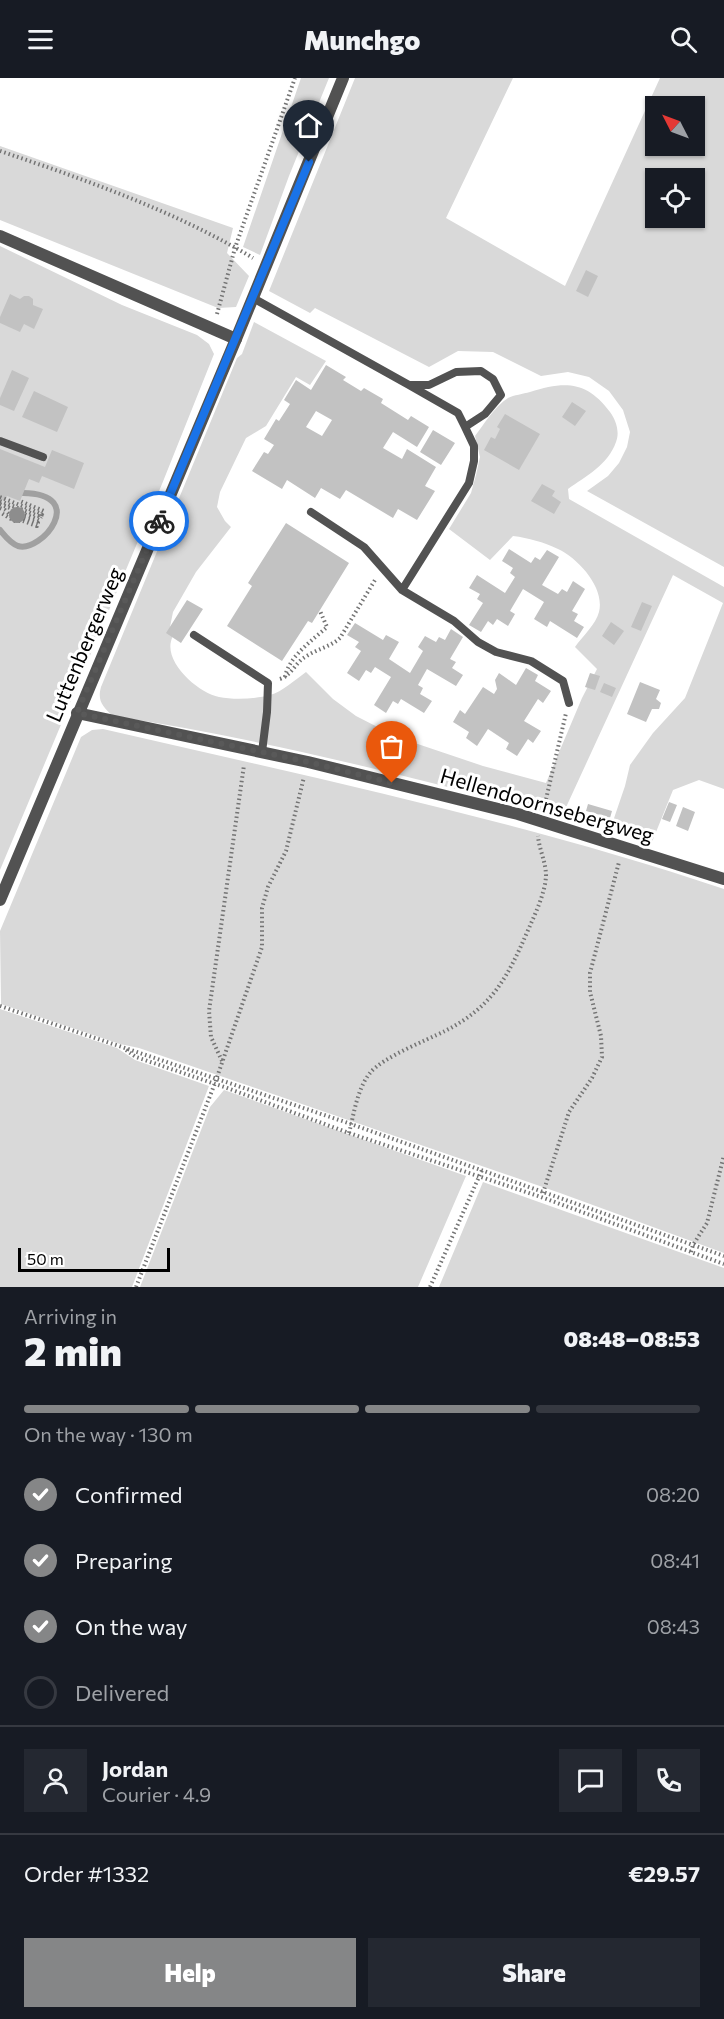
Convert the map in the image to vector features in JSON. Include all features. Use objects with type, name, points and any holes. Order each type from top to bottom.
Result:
[{"type":"street","name":"Luttenbergerweg","points":[[0,900],[343,78]]},
{"type":"street","points":[[0,236],[236,339]]},
{"type":"street","name":"Hellendoornsebergweg","points":[[77,713],[308,762],[540,820],[724,879]]},
{"type":"lane","points":[[253,298],[458,413],[474,446],[470,483],[402,590]]},
{"type":"lane","points":[[409,385],[429,385],[456,372],[481,371],[493,379],[501,395],[485,414],[465,427]]},
{"type":"lane","points":[[0,441],[43,458]]},
{"type":"lane","points":[[311,512],[364,547],[402,590],[454,621],[478,642],[496,652],[531,661],[563,681],[569,703]]},
{"type":"lane","points":[[194,635],[268,683],[262,752]]},
{"type":"path","points":[[213,330],[235,248],[295,78]]},
{"type":"path","points":[[0,150],[142,203],[235,248]]},
{"type":"path","points":[[0,504],[41,516],[44,511],[20,501]]},
{"type":"path","points":[[0,504],[11,516],[38,523],[37,526],[15,521],[0,504]]},
{"type":"path","points":[[268,683],[285,677],[306,656],[334,644],[340,638],[382,569]]},
{"type":"path","points":[[285,677],[301,650],[327,627],[320,611]]},
{"type":"path","points":[[349,1133],[362,1088],[370,1072],[384,1061],[471,1016],[494,994],[511,968],[536,910],[546,878],[538,831],[569,703]]},
{"type":"path","points":[[222,1062],[211,1037],[209,1011],[246,749]]},
{"type":"path","points":[[136,1287],[216,1081],[262,947],[262,908],[268,887],[286,851],[308,762]]},
{"type":"path","points":[[542,1195],[569,1112],[592,1078],[602,1057],[601,1036],[590,992],[590,973],[623,847]]},
{"type":"path","points":[[0,1006],[138,1051],[349,1133],[724,1256]]},
{"type":"path","points":[[216,1081],[351,1124],[482,1170],[724,1264]]},
{"type":"path","points":[[691,1252],[707,1223],[724,1155]]},
{"type":"path","points":[[430,1287],[482,1170]]},
{"type":"shaded area","points":[[301,78],[329,78],[260,255],[243,247]]},
{"type":"shaded area","points":[[355,78],[513,78],[446,218],[565,286],[645,111],[645,156],[705,156],[705,96],[652,96],[660,78],[724,78],[724,567],[587,491],[608,476],[619,463],[627,447],[630,432],[623,410],[609,391],[589,377],[568,372],[541,376],[493,352],[458,351],[429,367],[315,308],[310,313],[269,291]]},
{"type":"shaded area","points":[[0,146],[233,228],[227,253],[249,276],[236,307],[218,308],[0,220]]},
{"type":"shaded area","points":[[0,246],[122,305],[197,335],[209,344],[214,354],[0,870]]},
{"type":"shaded area","points":[[254,322],[326,361],[310,385],[296,377],[266,426],[246,438],[220,492],[217,507],[231,527],[196,572],[173,612],[170,627],[173,636],[170,645],[176,665],[183,674],[210,694],[238,699],[270,695],[306,672],[333,699],[356,716],[397,737],[483,766],[546,783],[582,698],[597,669],[575,647],[597,617],[600,603],[598,593],[582,567],[566,554],[552,547],[513,536],[490,560],[449,529],[471,493],[480,457],[475,436],[494,410],[503,401],[513,396],[554,386],[574,386],[593,394],[601,402],[614,419],[618,434],[612,450],[602,464],[568,489],[569,499],[724,587],[724,789],[699,780],[673,790],[652,842],[610,830],[630,765],[653,733],[685,698],[723,603],[673,575],[562,816],[339,760],[170,725],[113,716],[109,713],[100,700],[101,687]]},
{"type":"shaded area","points":[[103,729],[493,821],[571,842],[724,889],[724,1253],[560,1193],[139,1048],[120,1044],[1,1004],[0,931],[81,737],[92,730]]},
{"type":"shaded area","points":[[0,1009],[117,1048],[135,1060],[209,1086],[132,1287],[0,1287]]},
{"type":"shaded area","points":[[224,1090],[466,1176],[418,1287],[140,1287],[210,1107]]},
{"type":"shaded area","points":[[483,1182],[724,1268],[724,1287],[439,1287]]},
{"type":"building","points":[[586,270],[598,276],[588,297],[576,291]]},
{"type":"building","points":[[10,294],[20,299],[29,296],[33,299],[33,305],[43,309],[34,329],[24,324],[20,332],[0,323],[0,317]]},
{"type":"building","points":[[326,365],[346,377],[343,380],[361,391],[364,388],[383,399],[381,403],[408,420],[411,416],[429,427],[417,447],[393,432],[383,448],[402,459],[407,449],[436,467],[425,486],[435,491],[417,520],[398,509],[393,518],[346,490],[340,499],[321,488],[315,498],[287,480],[282,489],[252,471],[264,452],[268,454],[274,445],[264,439],[276,419],[279,421],[290,404],[284,400],[296,380],[311,390]],"holes":[[[316,411],[332,420],[322,436],[306,427]]]},
{"type":"building","points":[[12,370],[29,378],[14,411],[0,405],[0,398]]},
{"type":"building","points":[[34,391],[68,407],[57,432],[22,417]]},
{"type":"building","points":[[572,402],[586,411],[575,426],[562,417]]},
{"type":"building","points":[[505,414],[540,434],[519,470],[484,450],[491,437],[495,439],[500,429],[497,427]]},
{"type":"building","points":[[433,430],[455,443],[441,465],[420,452]]},
{"type":"building","points":[[0,449],[45,467],[52,450],[84,463],[74,489],[42,476],[39,483],[29,479],[20,501],[7,496],[5,501],[0,499]]},
{"type":"building","points":[[542,484],[555,491],[552,496],[561,502],[554,514],[531,501]]},
{"type":"building","points":[[286,523],[349,563],[312,623],[308,621],[282,661],[227,626],[252,586],[248,583]]},
{"type":"building","points":[[509,549],[531,563],[535,557],[540,560],[547,550],[559,557],[542,585],[558,594],[562,589],[567,592],[573,581],[585,589],[572,611],[578,614],[574,621],[584,627],[577,638],[550,621],[547,627],[534,619],[544,602],[523,589],[510,611],[515,614],[508,626],[497,619],[493,625],[488,621],[481,632],[469,625],[483,603],[477,599],[480,594],[469,588],[477,575],[505,593],[515,577],[510,573],[513,568],[502,561]]},
{"type":"building","points":[[187,600],[203,609],[181,643],[166,633]]},
{"type":"building","points":[[642,602],[652,606],[641,631],[631,627]]},
{"type":"building","points":[[611,622],[624,631],[614,645],[602,636]]},
{"type":"building","points":[[355,623],[383,640],[386,635],[399,642],[389,659],[410,673],[423,651],[418,647],[425,636],[436,642],[439,637],[445,640],[451,629],[463,637],[450,659],[456,662],[452,668],[463,675],[456,686],[427,669],[418,685],[423,688],[420,694],[432,701],[424,713],[401,699],[398,704],[393,701],[386,713],[374,705],[391,677],[375,667],[371,673],[366,670],[359,681],[347,673],[361,651],[355,647],[359,642],[347,635]]},
{"type":"building","points":[[526,668],[538,675],[535,681],[551,691],[543,703],[538,699],[524,721],[541,731],[533,743],[528,739],[517,756],[506,749],[509,743],[488,729],[477,746],[466,738],[469,732],[453,722],[460,710],[465,714],[483,687],[494,694],[497,689],[495,680],[499,673],[516,685]]},
{"type":"building","points":[[590,673],[600,676],[595,690],[585,687]]},
{"type":"building","points":[[640,682],[660,690],[656,699],[661,703],[659,709],[652,709],[646,722],[627,714]]},
{"type":"building","points":[[604,683],[616,688],[612,697],[600,692]]},
{"type":"building","points":[[669,802],[677,805],[670,822],[662,819]]},
{"type":"building","points":[[588,804],[612,811],[610,818],[586,811]]},
{"type":"building","points":[[683,807],[695,812],[688,831],[676,826]]},
{"type":"waterway","points":[[0,530],[18,546],[28,546],[48,533],[57,512],[53,503],[43,496],[23,493]]},
{"type":"way so far","points":[[159,521],[77,713],[308,762],[392,783]]},
{"type":"route","points":[[159,521],[309,162]]}]
